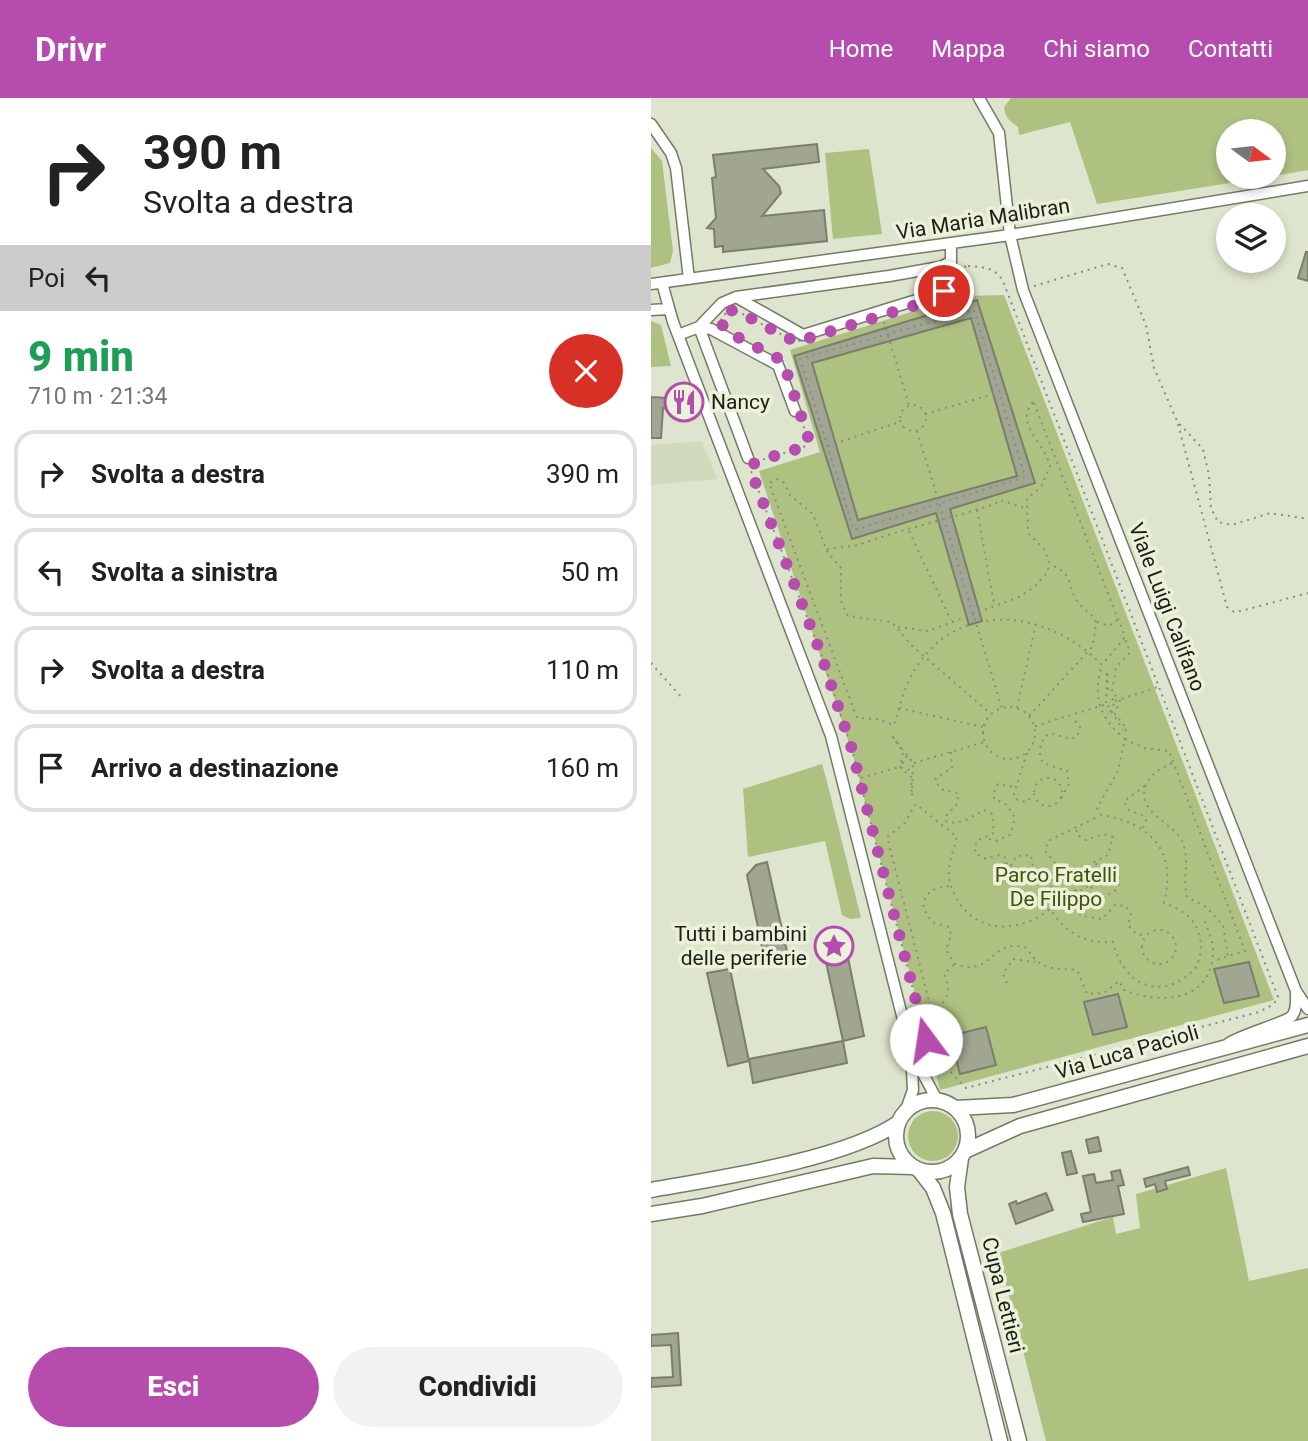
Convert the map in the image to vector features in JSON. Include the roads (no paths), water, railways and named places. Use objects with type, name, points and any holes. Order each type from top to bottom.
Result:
[{"type":"main road","name":"Via Luca Pacioli","points":[[956,1108],[1013,1105],[1308,1025]]},
{"type":"main road","name":"Via Luca Pacioli","points":[[963,1154],[1020,1126],[1308,1046]]},
{"type":"main road","points":[[651,1190],[835,1150],[886,1131],[915,1104],[937,1100],[956,1108],[962,1115],[968,1133],[963,1154],[947,1169],[873,1166],[702,1206],[651,1214]]},
{"type":"main road","points":[[902,1117],[897,1144],[903,1157],[916,1169]]},
{"type":"main road","name":"Cupa Lettieri","points":[[963,1154],[957,1186],[960,1214],[1019,1441]]},
{"type":"main road","name":"Cupa Lettieri","points":[[916,1169],[933,1188],[943,1213],[1000,1441]]},
{"type":"street","name":"Viale Luigi Califano","points":[[979,98],[999,133],[1010,235],[1023,290],[1296,991],[1308,1009]]},
{"type":"street","points":[[651,124],[671,153],[676,168],[689,279]]},
{"type":"street","name":"Via Maria Malibran","points":[[657,283],[951,244],[1308,186]]},
{"type":"street","points":[[736,297],[803,335],[936,294],[951,262],[951,244]]},
{"type":"street","points":[[678,335],[699,327],[722,303],[736,297],[889,276],[940,267],[951,262]]},
{"type":"street","points":[[657,283],[831,736],[911,1051],[913,1090],[902,1117]]},
{"type":"street","points":[[651,310],[669,309]]},
{"type":"street","points":[[699,327],[711,328],[778,365],[795,411]]},
{"type":"street","points":[[699,327],[747,458]]},
{"type":"street","points":[[1296,991],[1308,999]]},
{"type":"street","points":[[1223,1047],[1243,1033],[1289,1019],[1295,1009],[1296,991]]},
{"type":"street","points":[[911,1051],[937,1100]]},
{"type":"place","name":"Nancy","points":[[684,402]]},
{"type":"place","name":"Tutti i bambini delle periferie","points":[[834,946]]},
{"type":"park label","name":"Parco Fratelli De Filippo","points":[[1056,887]]}]
